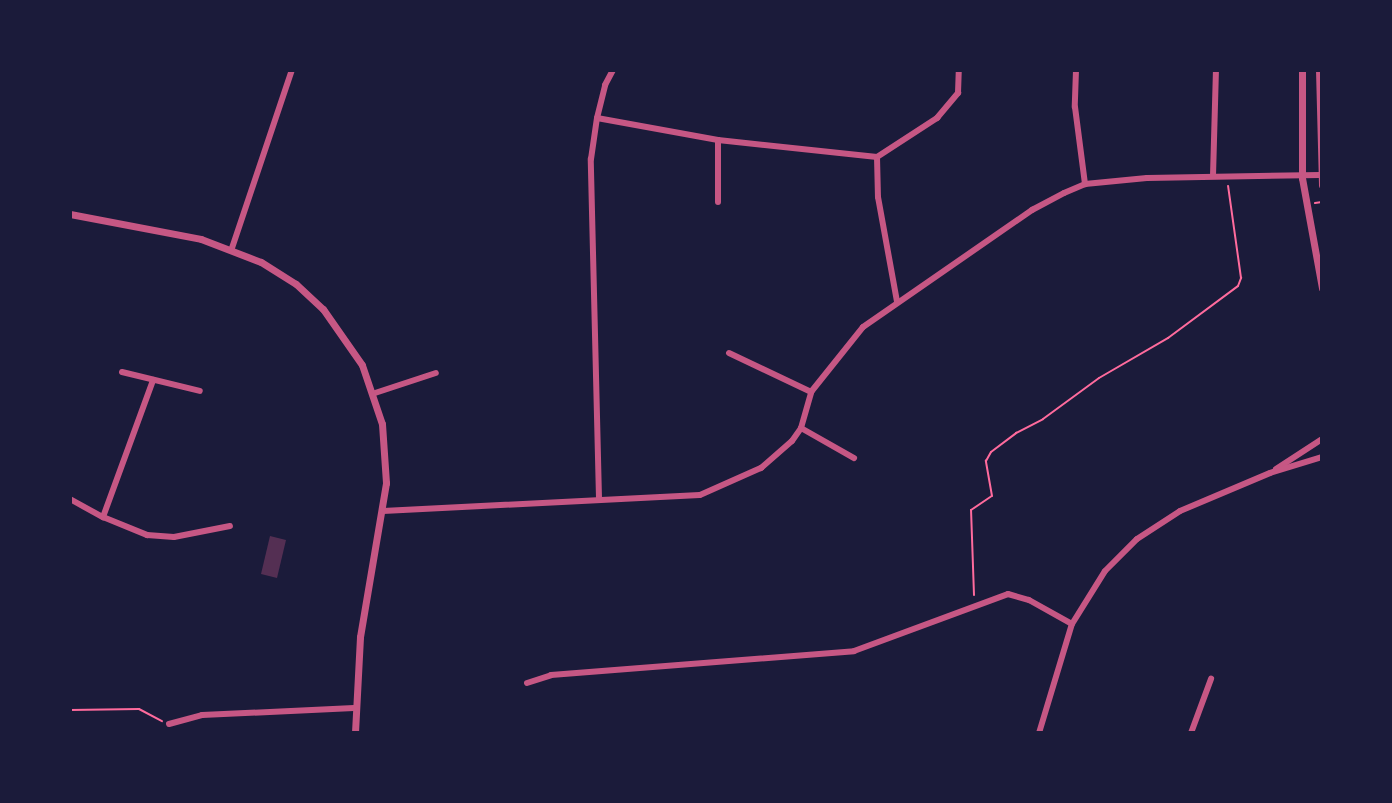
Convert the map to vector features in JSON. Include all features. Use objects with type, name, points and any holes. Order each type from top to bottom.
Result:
[{"type":"street","points":[[232,248],[292,70]]},
{"type":"street","points":[[599,498],[591,159],[597,118],[613,70]]},
{"type":"street","points":[[597,118],[718,140],[877,157],[937,118],[958,93],[959,70]]},
{"type":"street","points":[[1076,70],[1075,107],[1085,184]]},
{"type":"street","points":[[1213,176],[1216,70]]},
{"type":"street","points":[[1302,70],[1302,178],[1322,288]]},
{"type":"street","points":[[1319,70],[1322,185]]},
{"type":"street","points":[[718,140],[718,202]]},
{"type":"street","points":[[877,157],[878,197],[897,302]]},
{"type":"street","points":[[383,511],[700,495],[761,468],[801,428],[811,392],[863,327],[1032,210],[1085,184],[1213,176],[1302,178],[1320,175]]},
{"type":"street","points":[[70,214],[232,248],[284,276],[323,309],[350,342],[375,393],[385,443],[383,511],[360,637],[355,733]]},
{"type":"street","points":[[729,353],[811,392]]},
{"type":"street","points":[[122,372],[200,391]]},
{"type":"street","points":[[375,393],[436,373]]},
{"type":"street","points":[[103,517],[153,380]]},
{"type":"street","points":[[801,428],[854,458]]},
{"type":"street","points":[[1270,473],[1322,439]]},
{"type":"street","points":[[1039,733],[1072,624],[1105,571],[1137,539],[1180,511],[1270,473],[1322,457]]},
{"type":"street","points":[[70,499],[147,535],[161,537],[230,526]]},
{"type":"street","points":[[527,683],[551,675],[854,651],[1008,594],[1029,600],[1072,624]]},
{"type":"street","points":[[1191,733],[1211,679]]},
{"type":"street","points":[[169,724],[202,715],[354,708]]},
{"type":"path","points":[[975,605],[971,510],[992,496],[985,474],[986,461],[991,452],[1099,378],[1168,338],[1238,286],[1241,278],[1227,177]]},
{"type":"path","points":[[70,710],[139,709],[169,724]]},
{"type":"building","points":[[270,536],[286,540],[277,578],[261,574]]}]
